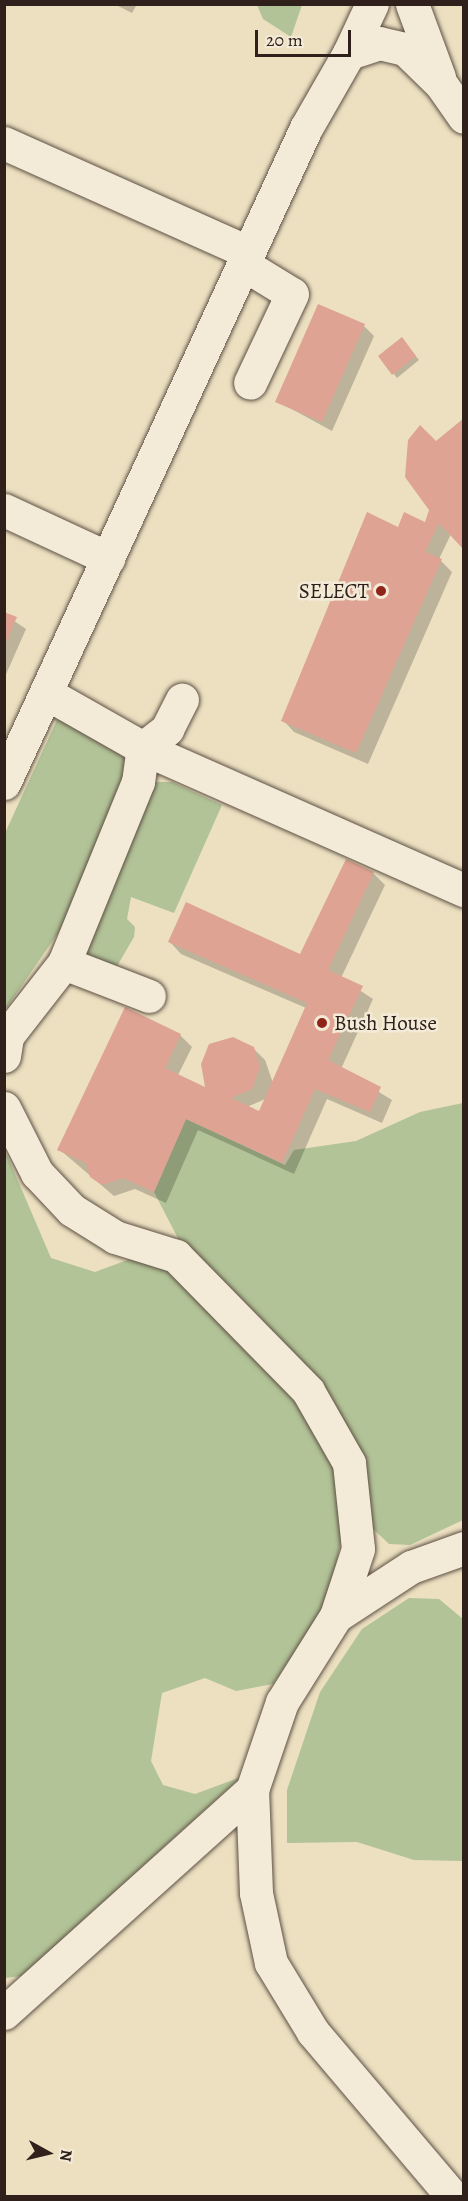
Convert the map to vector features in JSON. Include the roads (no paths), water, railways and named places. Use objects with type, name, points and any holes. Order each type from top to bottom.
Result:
[{"type":"street","points":[[4,783],[306,128],[349,53],[372,4]]},
{"type":"street","points":[[412,4],[441,84]]},
{"type":"street","points":[[349,53],[379,43],[405,49],[441,84],[464,117]]},
{"type":"street","points":[[4,143],[246,258],[292,294],[250,383]]},
{"type":"street","points":[[4,510],[108,558]]},
{"type":"street","points":[[46,693],[143,748],[464,890]]},
{"type":"street","points":[[4,1056],[8,1036],[64,963],[138,782],[143,748],[167,729],[182,700]]},
{"type":"street","points":[[64,963],[149,996]]},
{"type":"street","points":[[4,1108],[37,1173],[72,1210],[115,1237],[176,1256],[308,1391],[349,1463],[358,1549],[336,1616],[282,1702],[252,1791],[256,1893],[271,1963],[313,2032],[452,2196]]},
{"type":"street","points":[[336,1616],[411,1567],[464,1548]]},
{"type":"street","points":[[4,2013],[252,1791]]},
{"type":"place","name":"SELECT","points":[[381,591]]},
{"type":"place","name":"Bush House","points":[[322,1023]]}]
